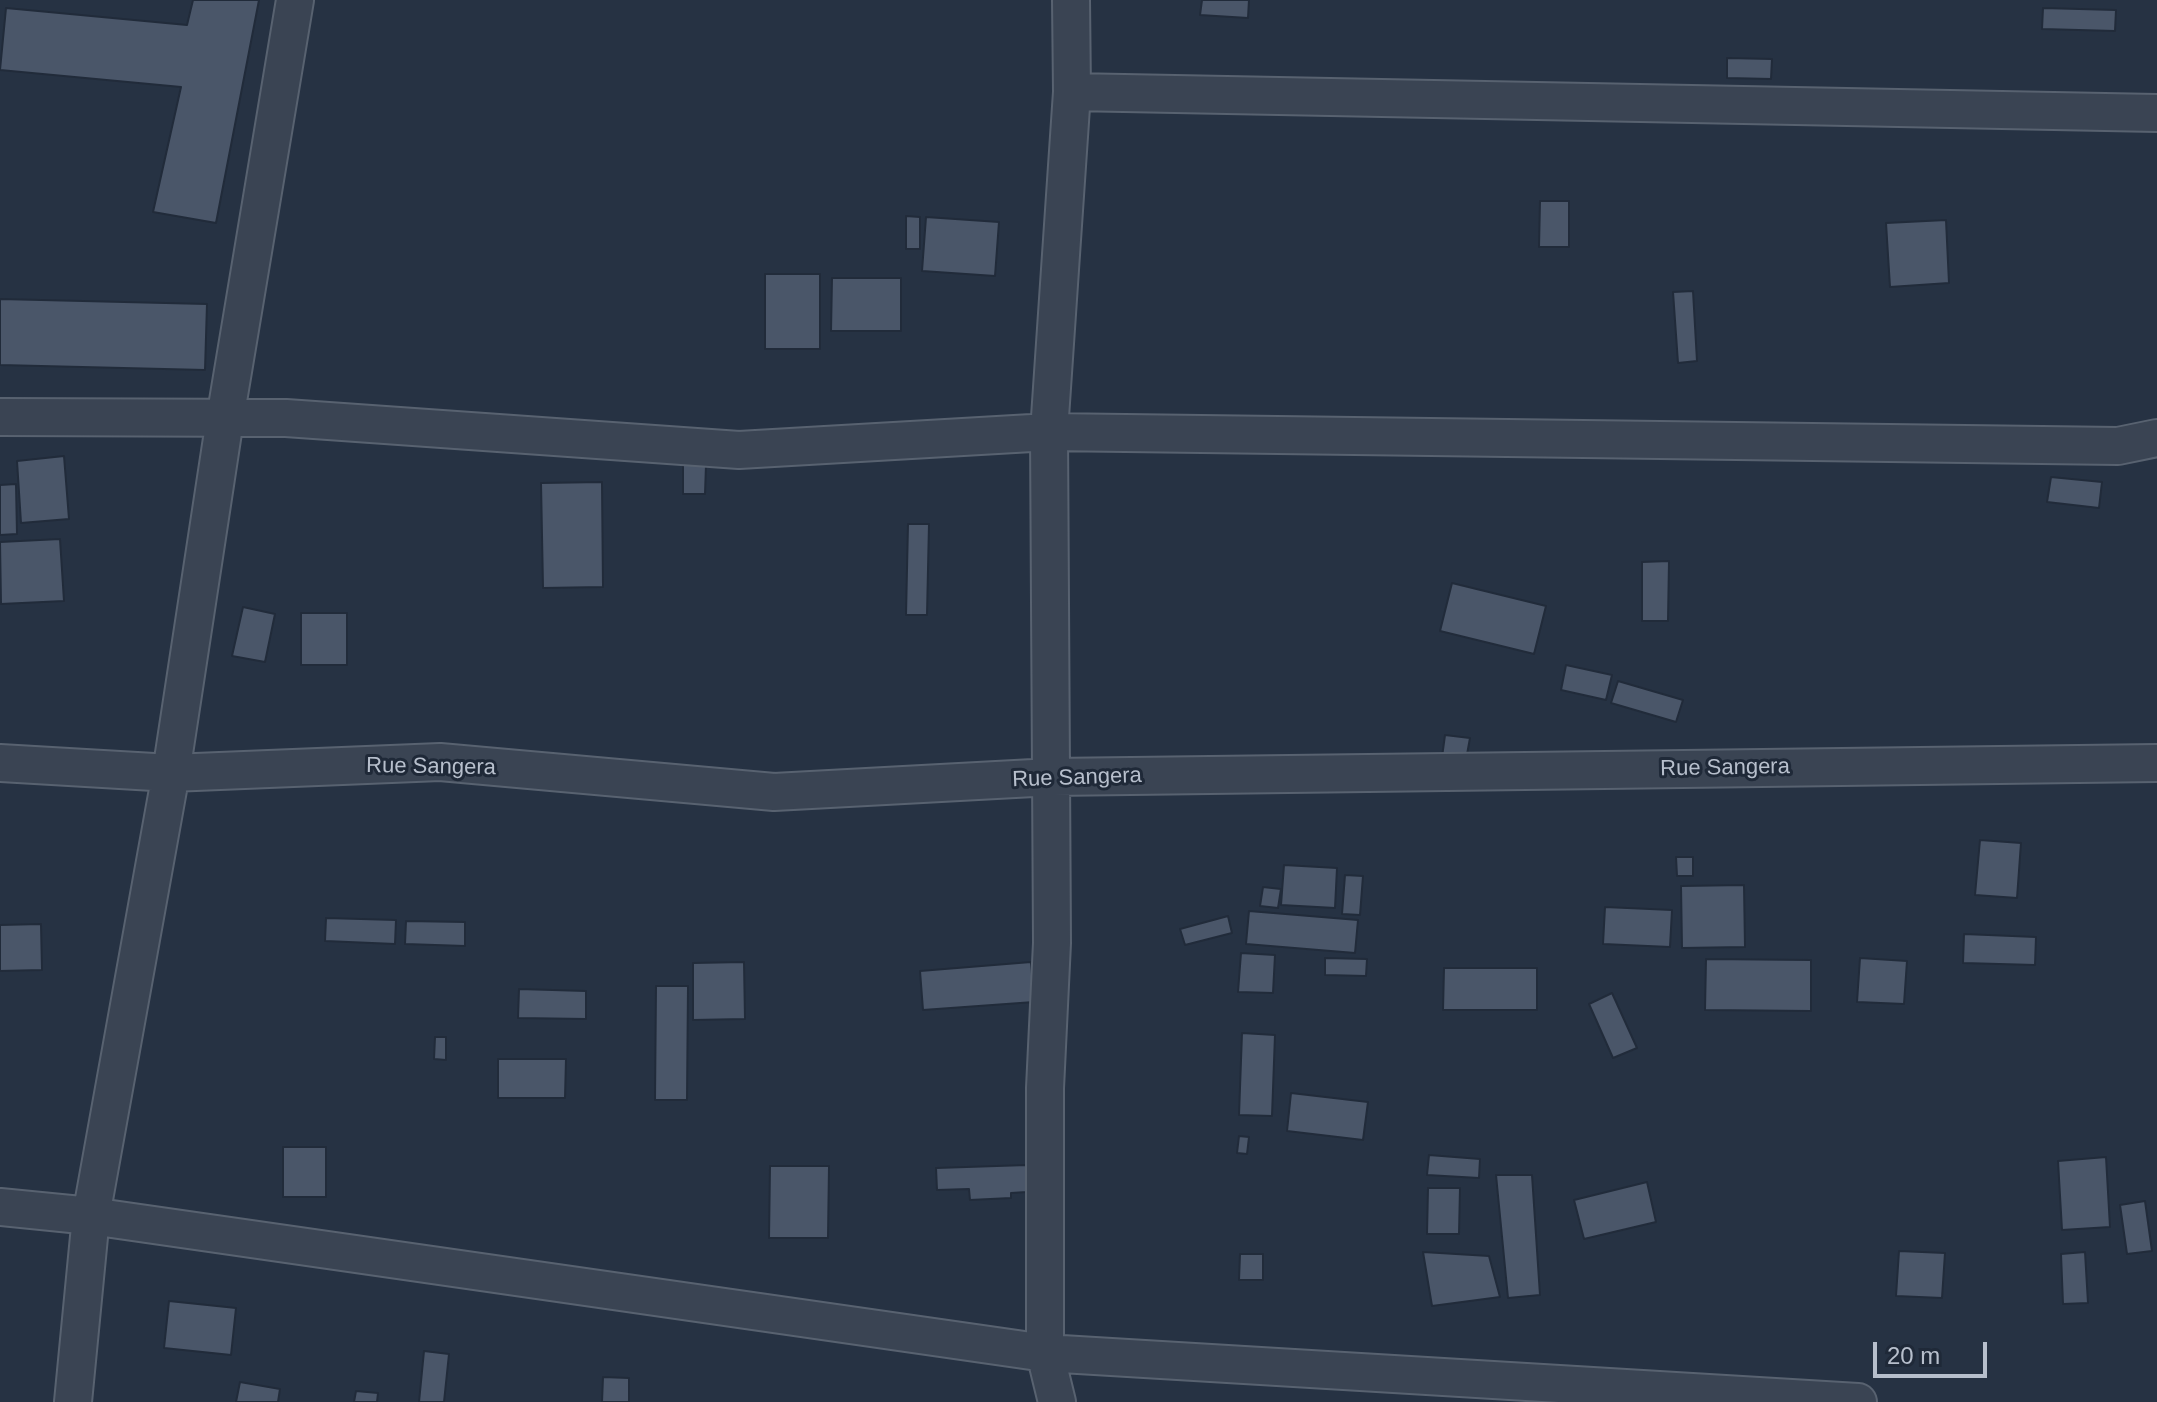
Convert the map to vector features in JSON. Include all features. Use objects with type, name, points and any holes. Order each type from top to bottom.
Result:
[{"type":"street","points":[[73,1402],[91,1216],[171,773],[225,419],[295,0]]},
{"type":"street","points":[[1057,1402],[1045,1353],[1045,1088],[1052,943],[1049,432],[1072,92],[1071,0]]},
{"type":"street","points":[[1072,92],[2157,113]]},
{"type":"street","points":[[0,417],[286,418],[739,450],[1049,432],[2118,446],[2157,438]]},
{"type":"street","name":"Rue Sangera","points":[[0,763],[171,773],[440,762],[774,792],[1052,777],[2157,763]]},
{"type":"street","points":[[0,1207],[91,1216],[1045,1353],[1858,1402]]},
{"type":"building","points":[[193,0],[259,0],[216,223],[153,212],[181,87],[0,70],[6,8],[187,25]]},
{"type":"building","points":[[1202,0],[1249,0],[1248,18],[1200,15]]},
{"type":"building","points":[[2043,8],[2116,10],[2115,31],[2042,29]]},
{"type":"building","points":[[1727,58],[1772,59],[1771,79],[1727,78]]},
{"type":"building","points":[[1540,201],[1569,201],[1569,247],[1539,247]]},
{"type":"building","points":[[906,216],[920,217],[920,249],[906,249]]},
{"type":"building","points":[[926,217],[999,222],[995,276],[922,271]]},
{"type":"building","points":[[1946,220],[1949,283],[1890,287],[1886,223]]},
{"type":"building","points":[[765,274],[820,274],[820,349],[765,349]]},
{"type":"building","points":[[832,278],[901,278],[901,331],[831,331]]},
{"type":"building","points":[[1693,291],[1697,361],[1678,363],[1673,292]]},
{"type":"building","points":[[0,299],[207,304],[205,370],[0,365]]},
{"type":"building","points":[[64,456],[69,519],[21,523],[17,461]]},
{"type":"building","points":[[683,464],[706,465],[705,494],[683,494]]},
{"type":"building","points":[[2051,477],[2102,482],[2099,508],[2047,502]]},
{"type":"building","points":[[602,482],[603,587],[543,588],[541,483]]},
{"type":"building","points":[[16,484],[17,534],[0,535],[0,485]]},
{"type":"building","points":[[908,524],[929,524],[927,615],[906,615]]},
{"type":"building","points":[[60,539],[64,601],[1,604],[0,542]]},
{"type":"building","points":[[1669,561],[1668,621],[1642,621],[1642,562]]},
{"type":"building","points":[[1452,583],[1546,606],[1534,654],[1440,631]]},
{"type":"building","points":[[243,607],[275,614],[265,662],[232,656]]},
{"type":"building","points":[[301,613],[347,613],[347,665],[301,665]]},
{"type":"building","points":[[1566,665],[1612,675],[1606,700],[1561,690]]},
{"type":"building","points":[[1618,681],[1683,700],[1676,722],[1611,703]]},
{"type":"building","points":[[1445,735],[1470,738],[1466,760],[1442,757]]},
{"type":"building","points":[[1980,840],[2021,843],[2017,898],[1975,895]]},
{"type":"building","points":[[1676,857],[1693,857],[1693,876],[1677,876]]},
{"type":"building","points":[[1284,865],[1337,868],[1335,908],[1281,905]]},
{"type":"building","points":[[1345,875],[1363,876],[1360,915],[1342,914]]},
{"type":"building","points":[[1744,885],[1745,947],[1682,948],[1681,886]]},
{"type":"building","points":[[1263,887],[1281,889],[1278,908],[1260,906]]},
{"type":"building","points":[[1605,907],[1672,910],[1670,947],[1603,944]]},
{"type":"building","points":[[1249,911],[1358,920],[1355,953],[1246,944]]},
{"type":"building","points":[[1228,916],[1232,933],[1185,945],[1180,929]]},
{"type":"building","points":[[326,918],[396,920],[395,944],[325,941]]},
{"type":"building","points":[[406,921],[465,922],[465,946],[405,944]]},
{"type":"building","points":[[41,924],[42,970],[0,971],[0,925]]},
{"type":"building","points":[[1964,934],[2036,937],[2035,965],[1963,963]]},
{"type":"building","points":[[1241,953],[1275,955],[1273,993],[1238,992]]},
{"type":"building","points":[[1325,958],[1367,959],[1366,976],[1325,975]]},
{"type":"building","points":[[1860,958],[1907,961],[1904,1004],[1857,1002]]},
{"type":"building","points":[[1706,959],[1811,960],[1811,1011],[1705,1010]]},
{"type":"building","points":[[744,962],[745,1019],[693,1020],[693,963]]},
{"type":"building","points":[[1031,962],[1034,1002],[923,1010],[920,971]]},
{"type":"building","points":[[1444,968],[1537,968],[1537,1010],[1443,1010]]},
{"type":"building","points":[[656,986],[688,986],[687,1100],[655,1100]]},
{"type":"building","points":[[519,989],[586,991],[586,1019],[518,1018]]},
{"type":"building","points":[[1612,993],[1637,1048],[1613,1058],[1589,1004]]},
{"type":"building","points":[[1242,1033],[1275,1035],[1272,1116],[1239,1115]]},
{"type":"building","points":[[435,1037],[446,1037],[446,1060],[434,1059]]},
{"type":"building","points":[[498,1059],[566,1059],[565,1098],[498,1098]]},
{"type":"building","points":[[1291,1093],[1368,1102],[1363,1140],[1287,1131]]},
{"type":"building","points":[[1239,1136],[1249,1137],[1247,1154],[1237,1153]]},
{"type":"building","points":[[283,1147],[326,1147],[326,1197],[283,1197]]},
{"type":"building","points":[[1429,1155],[1480,1159],[1479,1178],[1427,1175]]},
{"type":"building","points":[[2106,1157],[2110,1227],[2062,1230],[2058,1161]]},
{"type":"building","points":[[1027,1165],[1027,1192],[1011,1193],[1011,1198],[970,1200],[969,1189],[937,1190],[936,1168]]},
{"type":"building","points":[[770,1166],[829,1166],[828,1238],[769,1238]]},
{"type":"building","points":[[1496,1175],[1532,1175],[1540,1295],[1508,1298]]},
{"type":"building","points":[[1647,1182],[1656,1222],[1584,1239],[1574,1200]]},
{"type":"building","points":[[1428,1188],[1460,1188],[1459,1234],[1427,1234]]},
{"type":"building","points":[[2145,1201],[2152,1251],[2127,1254],[2120,1205]]},
{"type":"building","points":[[1899,1251],[1945,1253],[1942,1298],[1896,1296]]},
{"type":"building","points":[[1423,1252],[1489,1256],[1500,1297],[1432,1306]]},
{"type":"building","points":[[2085,1252],[2088,1303],[2063,1304],[2061,1254]]},
{"type":"building","points":[[1240,1254],[1263,1254],[1263,1280],[1239,1280]]},
{"type":"building","points":[[169,1301],[236,1308],[231,1355],[164,1348]]},
{"type":"building","points":[[424,1351],[449,1354],[444,1402],[419,1402]]},
{"type":"building","points":[[603,1377],[629,1378],[629,1402],[602,1402]]},
{"type":"building","points":[[240,1382],[280,1389],[278,1402],[236,1402]]},
{"type":"building","points":[[356,1391],[378,1393],[377,1402],[354,1402]]}]
